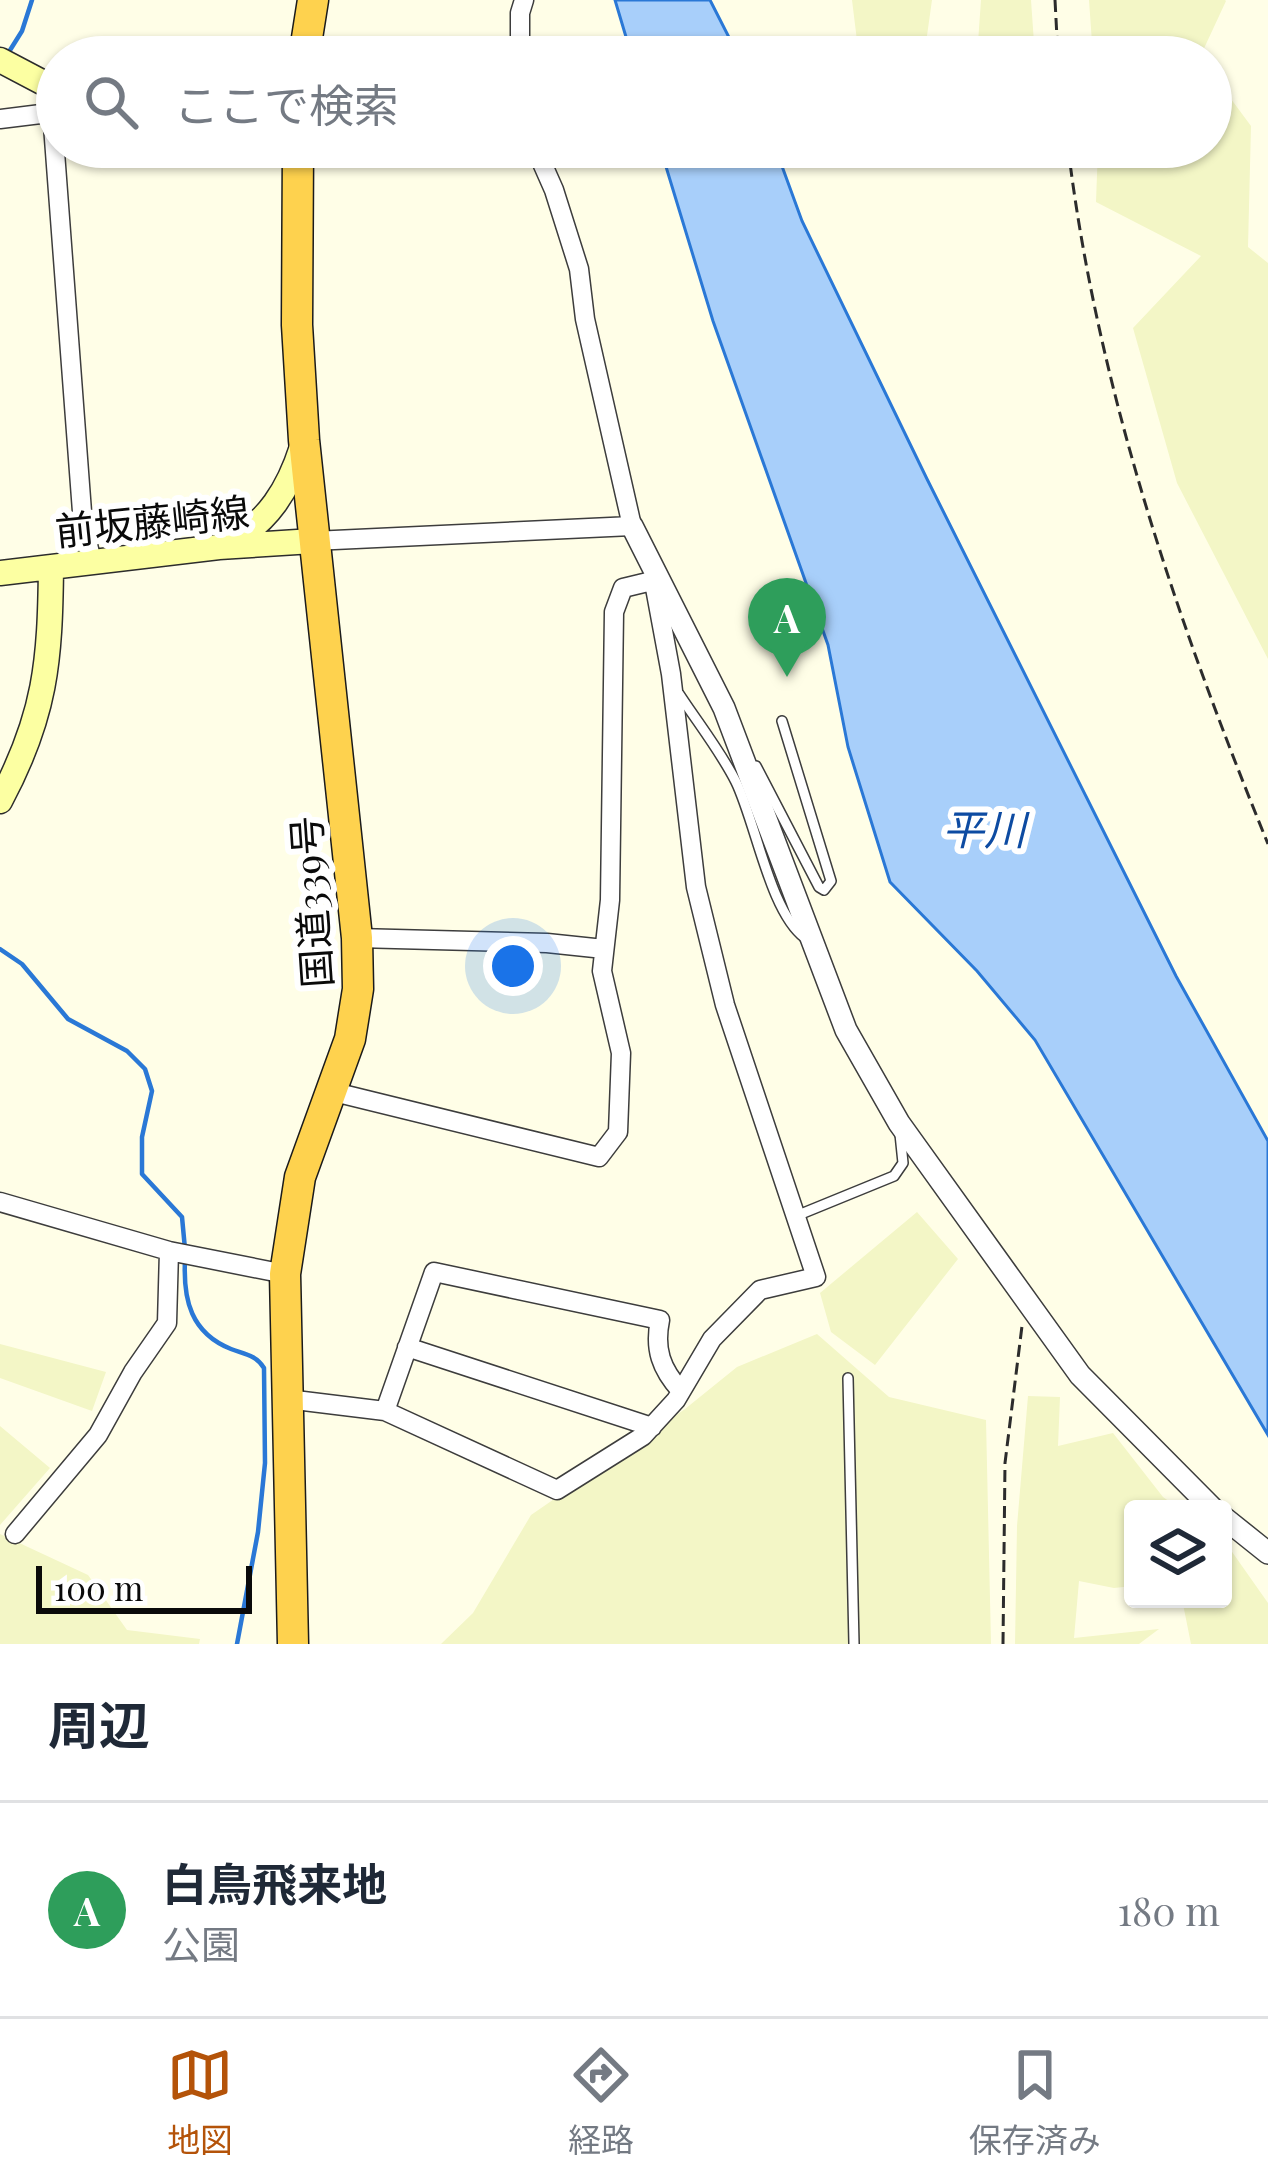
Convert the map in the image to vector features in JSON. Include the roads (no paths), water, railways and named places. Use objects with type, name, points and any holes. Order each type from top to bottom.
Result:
[{"type":"highway","points":[[308,36],[314,0]]},
{"type":"highway","name":"国道339号","points":[[292,1644],[285,1274],[300,1177],[355,1017],[357,938],[304,440],[296,325],[298,168]]},
{"type":"main road","points":[[6,63],[36,89]]},
{"type":"main road","points":[[219,547],[251,530],[269,512],[288,484],[304,440]]},
{"type":"main road","name":"前坂藤崎線","points":[[0,574],[219,547],[313,541]]},
{"type":"main road","points":[[0,801],[40,706],[50,655],[51,567]]},
{"type":"street","points":[[520,36],[524,0]]},
{"type":"street","points":[[0,118],[36,109]]},
{"type":"street","points":[[59,168],[82,525],[92,561]]},
{"type":"street","points":[[545,168],[579,269],[585,319],[632,526],[653,577],[724,709],[846,1030],[899,1123],[1080,1375],[1204,1500]]},
{"type":"street","points":[[313,541],[632,526]]},
{"type":"street","points":[[287,1400],[385,1411],[557,1490],[652,1427],[712,1340],[760,1290],[816,1277],[725,1005],[696,887],[672,683],[653,577]]},
{"type":"street","points":[[330,1091],[599,1157],[618,1132],[621,1053],[602,971],[610,900],[614,612],[623,589],[653,577]]},
{"type":"street","points":[[357,938],[547,943],[604,950]]},
{"type":"street","points":[[0,1202],[169,1251],[285,1274]]},
{"type":"street","points":[[15,1534],[98,1435],[167,1323],[169,1251]]},
{"type":"street","points":[[385,1411],[434,1272],[660,1320],[656,1340],[664,1372],[681,1391]]},
{"type":"street","points":[[407,1347],[652,1427]]},
{"type":"street","points":[[1232,1524],[1268,1553]]},
{"type":"lane","points":[[672,683],[736,782],[794,930],[809,941]]},
{"type":"lane","points":[[724,709],[818,887],[824,890],[831,881],[782,721]]},
{"type":"lane","points":[[796,1216],[894,1176],[903,1163],[899,1123]]},
{"type":"lane","points":[[848,1378],[854,1644]]},
{"type":"water","points":[[615,0],[710,0],[728,36],[626,36]]},
{"type":"water","name":"平川","points":[[666,168],[783,168],[802,221],[927,479],[1176,976],[1268,1141],[1268,1435],[1035,1040],[977,971],[890,882],[848,747],[828,645],[713,321]]},
{"type":"waterway","points":[[7,55],[22,31],[32,0]]},
{"type":"waterway","points":[[0,949],[22,964],[68,1019],[127,1051],[145,1069],[152,1091],[142,1137],[142,1174],[182,1217],[185,1249]]},
{"type":"waterway","points":[[185,1260],[188,1302],[198,1324],[217,1342],[264,1368],[265,1463],[258,1532],[237,1644]]},
{"type":"place","name":"白鳥飛来地","points":[[787,677]]}]
